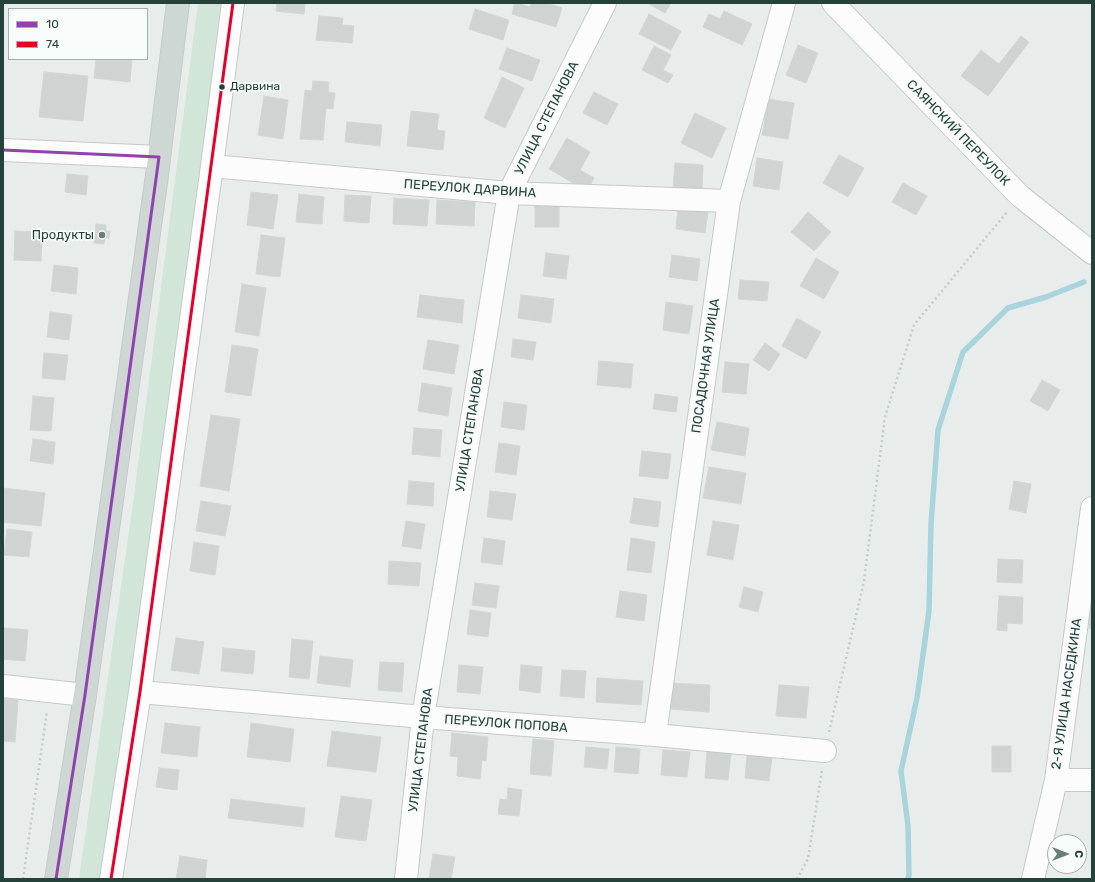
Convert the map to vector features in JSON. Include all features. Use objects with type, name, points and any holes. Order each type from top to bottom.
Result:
[{"type":"main road","points":[[56,879],[85,695],[159,157],[178,3]]},
{"type":"street","points":[[111,879],[140,692],[233,3]]},
{"type":"street","name":"УЛИЦА СТЕПАНОВА","points":[[406,879],[423,717],[509,193],[605,3]]},
{"type":"street","name":"ПОСАДОЧНАЯ УЛИЦА","points":[[655,735],[729,201],[784,3]]},
{"type":"street","name":"САЯНСКИЙ ПЕРЕУЛОК","points":[[833,3],[1020,196],[1092,253]]},
{"type":"street","points":[[3,150],[159,157]]},
{"type":"street","name":"ПЕРЕУЛОК ДАРВИНА","points":[[212,166],[509,193],[729,201]]},
{"type":"street","name":"2-Я УЛИЦА НАСЕДКИНА","points":[[1033,879],[1056,780],[1092,508]]},
{"type":"street","points":[[3,686],[85,695]]},
{"type":"street","name":"ПЕРЕУЛОК ПОПОВА","points":[[140,692],[423,717],[655,735],[825,751]]},
{"type":"street","points":[[1056,780],[1092,780]]},
{"type":"path","points":[[797,879],[808,859],[825,751],[864,581],[885,418],[914,325],[1020,196]]},
{"type":"path","points":[[23,879],[50,691]]},
{"type":"green space","points":[[198,3],[221,3],[157,508],[101,879],[79,879],[133,503]]},
{"type":"building","points":[[277,3],[305,3],[304,14],[276,11]]},
{"type":"building","points":[[515,3],[530,7],[531,3],[546,3],[562,8],[556,27],[512,14]]},
{"type":"building","points":[[647,3],[671,3],[665,13]]},
{"type":"building","points":[[475,9],[509,20],[503,40],[469,29]]},
{"type":"building","points":[[724,11],[752,24],[742,45],[703,27],[709,14],[720,19]]},
{"type":"building","points":[[649,14],[681,31],[671,50],[639,34]]},
{"type":"building","points":[[319,16],[343,18],[342,25],[354,26],[352,43],[316,40]]},
{"type":"building","points":[[1021,36],[1029,42],[988,96],[961,76],[981,50],[999,64]]},
{"type":"building","points":[[798,45],[818,53],[806,83],[786,75]]},
{"type":"building","points":[[654,46],[671,55],[663,70],[673,75],[668,83],[642,70]]},
{"type":"building","points":[[507,48],[540,60],[532,81],[499,69]]},
{"type":"building","points":[[96,60],[132,60],[130,82],[94,78]]},
{"type":"building","points":[[44,72],[88,76],[83,121],[39,117]]},
{"type":"building","points":[[502,77],[524,88],[505,128],[484,118]]},
{"type":"building","points":[[313,81],[329,82],[328,92],[335,93],[333,109],[326,108],[323,140],[300,139],[305,90],[312,91]]},
{"type":"building","points":[[594,92],[618,104],[607,125],[583,113]]},
{"type":"building","points":[[264,96],[288,100],[283,139],[258,135]]},
{"type":"building","points":[[769,99],[794,103],[788,139],[762,135]]},
{"type":"building","points":[[411,111],[439,114],[437,130],[445,131],[443,150],[407,146]]},
{"type":"building","points":[[695,113],[726,128],[712,158],[681,143]]},
{"type":"building","points":[[347,122],[382,125],[380,146],[345,142]]},
{"type":"building","points":[[567,138],[590,152],[580,170],[594,178],[587,191],[549,169]]},
{"type":"building","points":[[839,155],[864,168],[848,197],[823,183]]},
{"type":"building","points":[[757,158],[783,162],[779,190],[753,186]]},
{"type":"building","points":[[675,163],[703,165],[702,191],[673,189]]},
{"type":"building","points":[[67,174],[88,176],[86,195],[65,192]]},
{"type":"building","points":[[903,183],[927,196],[916,215],[892,202]]},
{"type":"building","points":[[251,192],[278,195],[273,229],[247,225]]},
{"type":"building","points":[[299,194],[324,197],[322,224],[296,222]]},
{"type":"building","points":[[345,195],[371,196],[369,223],[344,221]]},
{"type":"building","points":[[394,198],[429,200],[427,226],[393,224]]},
{"type":"building","points":[[437,200],[475,202],[474,226],[436,224]]},
{"type":"building","points":[[535,203],[559,203],[559,227],[535,227]]},
{"type":"building","points":[[678,208],[708,212],[705,233],[676,229]]},
{"type":"building","points":[[808,212],[831,232],[814,251],[791,232]]},
{"type":"building","name":"Продукты","points":[[96,224],[106,225],[106,231],[110,231],[109,238],[105,238],[104,244],[94,243]]},
{"type":"building","points":[[15,231],[42,232],[41,261],[14,260]]},
{"type":"building","points":[[261,235],[285,238],[280,277],[256,274]]},
{"type":"building","points":[[546,253],[569,256],[566,279],[543,276]]},
{"type":"building","points":[[672,255],[700,259],[697,281],[669,277]]},
{"type":"building","points":[[816,258],[839,272],[824,299],[800,286]]},
{"type":"building","points":[[54,265],[78,268],[76,294],[51,291]]},
{"type":"building","points":[[740,280],[769,282],[767,301],[738,299]]},
{"type":"building","points":[[242,284],[266,288],[259,336],[235,332]]},
{"type":"building","points":[[420,295],[464,300],[462,323],[417,317]]},
{"type":"building","points":[[521,295],[554,299],[551,323],[518,318]]},
{"type":"building","points":[[666,302],[693,306],[689,334],[663,330]]},
{"type":"building","points":[[50,312],[72,315],[69,340],[47,337]]},
{"type":"building","points":[[797,318],[821,332],[806,359],[782,346]]},
{"type":"building","points":[[513,339],[536,342],[533,360],[511,357]]},
{"type":"building","points":[[428,340],[459,345],[454,374],[423,369]]},
{"type":"building","points":[[765,343],[780,354],[769,371],[753,360]]},
{"type":"building","points":[[232,345],[258,349],[251,396],[225,392]]},
{"type":"building","points":[[44,353],[68,355],[65,380],[42,378]]},
{"type":"building","points":[[599,361],[633,364],[631,388],[597,385]]},
{"type":"building","points":[[725,362],[749,364],[746,394],[722,392]]},
{"type":"building","points":[[1042,380],[1060,390],[1048,411],[1030,401]]},
{"type":"building","points":[[422,383],[452,388],[448,416],[418,411]]},
{"type":"building","points":[[655,394],[678,397],[676,412],[653,409]]},
{"type":"building","points":[[33,396],[54,398],[51,431],[30,430]]},
{"type":"building","points":[[504,402],[527,405],[524,430],[501,427]]},
{"type":"building","points":[[211,415],[240,419],[229,491],[200,486]]},
{"type":"building","points":[[717,422],[749,428],[745,456],[711,450]]},
{"type":"building","points":[[414,428],[442,430],[440,457],[412,454]]},
{"type":"building","points":[[33,439],[55,442],[53,464],[30,461]]},
{"type":"building","points":[[499,443],[520,446],[516,475],[495,472]]},
{"type":"building","points":[[642,451],[671,454],[668,479],[639,476]]},
{"type":"building","points":[[709,467],[746,473],[741,504],[703,498]]},
{"type":"building","points":[[409,481],[434,483],[433,506],[407,504]]},
{"type":"building","points":[[1014,481],[1031,484],[1026,513],[1009,509]]},
{"type":"building","points":[[3,488],[45,493],[41,526],[3,522]]},
{"type":"building","points":[[490,491],[516,494],[512,520],[487,517]]},
{"type":"building","points":[[634,498],[661,502],[658,527],[630,523]]},
{"type":"building","points":[[201,501],[231,506],[225,536],[196,531]]},
{"type":"building","points":[[406,521],[425,524],[421,549],[402,546]]},
{"type":"building","points":[[713,521],[739,525],[733,560],[707,555]]},
{"type":"building","points":[[7,529],[32,532],[29,557],[4,555]]},
{"type":"building","points":[[484,538],[505,541],[502,565],[481,562]]},
{"type":"building","points":[[631,538],[655,542],[651,573],[627,570]]},
{"type":"building","points":[[194,542],[219,546],[215,575],[190,571]]},
{"type":"building","points":[[998,559],[1023,560],[1022,583],[997,582]]},
{"type":"building","points":[[389,561],[421,563],[419,586],[388,584]]},
{"type":"building","points":[[475,583],[499,586],[496,608],[472,605]]},
{"type":"building","points":[[744,587],[763,592],[758,612],[739,607]]},
{"type":"building","points":[[620,591],[647,595],[644,621],[616,617]]},
{"type":"building","points":[[999,596],[1023,597],[1022,624],[1007,623],[1007,631],[997,630]]},
{"type":"building","points":[[1089,601],[1092,601],[1092,629],[1089,629]]},
{"type":"building","points":[[470,610],[491,613],[488,637],[467,634]]},
{"type":"building","points":[[4,628],[28,630],[25,661],[3,659]]},
{"type":"building","points":[[176,638],[204,642],[199,674],[171,670]]},
{"type":"building","points":[[292,639],[313,641],[309,679],[289,677]]},
{"type":"building","points":[[223,648],[255,651],[253,674],[221,671]]},
{"type":"building","points":[[320,656],[353,660],[350,687],[317,683]]},
{"type":"building","points":[[380,662],[404,663],[402,692],[378,690]]},
{"type":"building","points":[[459,665],[483,667],[480,694],[457,692]]},
{"type":"building","points":[[521,665],[542,667],[540,693],[519,690]]},
{"type":"building","points":[[562,670],[586,671],[584,698],[560,696]]},
{"type":"building","points":[[597,678],[643,681],[641,705],[596,702]]},
{"type":"building","points":[[670,683],[710,685],[709,712],[669,709]]},
{"type":"building","points":[[779,685],[809,687],[806,718],[776,716]]},
{"type":"building","points":[[3,699],[18,700],[15,742],[3,741]]},
{"type":"building","points":[[165,723],[200,727],[197,757],[161,753]]},
{"type":"building","points":[[251,723],[294,729],[290,762],[247,757]]},
{"type":"building","points":[[332,731],[381,737],[376,772],[327,766]]},
{"type":"building","points":[[452,733],[488,737],[486,761],[482,760],[480,779],[457,776],[458,757],[450,756]]},
{"type":"building","points":[[533,739],[554,741],[551,776],[530,774]]},
{"type":"building","points":[[992,746],[1011,746],[1011,772],[992,772]]},
{"type":"building","points":[[586,747],[609,749],[607,769],[584,767]]},
{"type":"building","points":[[616,747],[640,749],[638,774],[614,772]]},
{"type":"building","points":[[663,750],[690,752],[687,777],[661,775]]},
{"type":"building","points":[[707,751],[731,753],[728,780],[705,778]]},
{"type":"building","points":[[747,755],[772,757],[769,781],[745,778]]},
{"type":"building","points":[[159,768],[179,770],[177,790],[156,787]]},
{"type":"building","points":[[508,788],[522,790],[519,816],[498,814],[500,799],[507,800]]},
{"type":"building","points":[[341,796],[372,800],[366,841],[335,837]]},
{"type":"building","points":[[231,799],[305,808],[303,827],[228,818]]},
{"type":"building","points":[[433,854],[455,857],[451,879],[429,879]]},
{"type":"building","points":[[180,856],[207,860],[205,879],[176,879]]},
{"type":"waterway","points":[[908,879],[908,826],[901,771],[917,698],[929,611],[931,524],[938,430],[963,352],[1008,308],[1046,297],[1084,282]]},
{"type":"transit line","name":"74","points":[[111,879],[140,692],[233,3]]},
{"type":"transit line","name":"10","points":[[3,150],[159,157],[85,695],[56,879]]},
{"type":"place","name":"Дарвина","points":[[222,87]]},
{"type":"place","name":"Продукты","points":[[102,235]]}]
